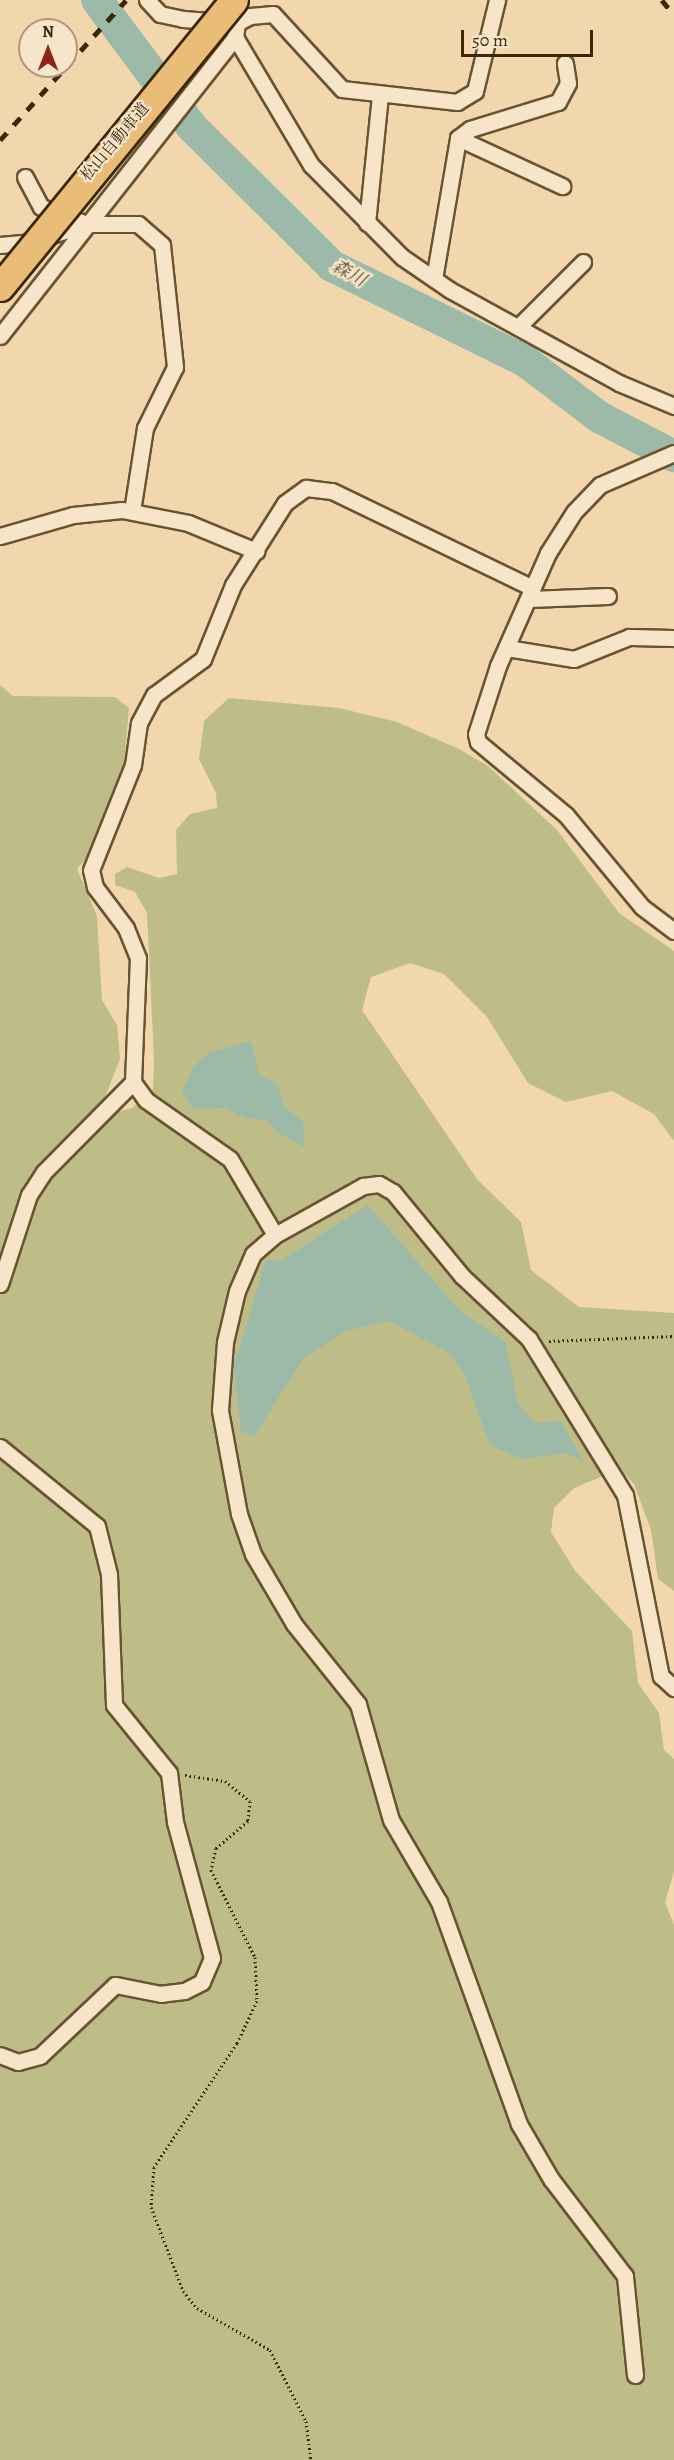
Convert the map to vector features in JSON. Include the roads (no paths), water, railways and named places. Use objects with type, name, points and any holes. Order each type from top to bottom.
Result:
[{"type":"highway","name":"松山自動車道","points":[[0,287],[235,20]]},
{"type":"street","points":[[147,0],[160,14],[235,20],[275,7],[342,89],[380,95],[468,98],[497,0]]},
{"type":"street","points":[[0,336],[197,82],[235,20]]},
{"type":"street","points":[[235,20],[311,165],[367,223],[434,279],[619,383],[674,406]]},
{"type":"street","points":[[434,279],[459,138],[470,129],[558,102],[567,90],[565,63]]},
{"type":"street","points":[[367,223],[380,95]]},
{"type":"street","points":[[459,138],[562,186]]},
{"type":"street","points":[[25,177],[41,207],[87,224]]},
{"type":"street","points":[[0,244],[25,243],[87,224],[138,224],[154,236],[165,257],[175,367],[145,428],[132,511]]},
{"type":"street","points":[[518,327],[583,262]]},
{"type":"street","points":[[674,453],[587,496],[548,554],[507,648],[476,734],[478,742],[567,815],[642,907],[674,931]]},
{"type":"street","points":[[275,1235],[230,1159],[146,1100],[133,1082],[138,958],[126,928],[95,887],[92,870],[133,765],[139,723],[154,695],[203,659],[233,585],[292,494],[320,487],[531,594],[608,596]]},
{"type":"street","points":[[0,536],[99,510],[132,511],[188,523],[256,551]]},
{"type":"street","points":[[507,648],[574,659],[628,637],[674,638]]},
{"type":"street","points":[[0,1284],[29,1195],[44,1172],[133,1082]]},
{"type":"street","points":[[635,2375],[625,2276],[551,2179],[519,2124],[439,1902],[391,1820],[358,1704],[294,1624],[253,1554],[239,1514],[220,1410],[225,1342],[237,1291],[254,1254],[275,1235],[363,1186],[379,1184],[393,1192],[462,1276],[529,1339],[625,1495],[661,1676],[674,1688]]},
{"type":"street","points":[[0,1447],[97,1526],[109,1574],[114,1705],[169,1773],[175,1822],[208,1935],[211,1970],[202,1982],[184,1991],[161,1994],[115,1985],[40,2056],[18,2062],[0,2055]]},
{"type":"waterway","name":"森川","points":[[97,0],[192,127],[332,266],[525,361],[599,417],[674,456]]},
{"type":"railway","points":[[0,140],[126,0]]},
{"type":"railway","points":[[662,0],[674,15]]}]
